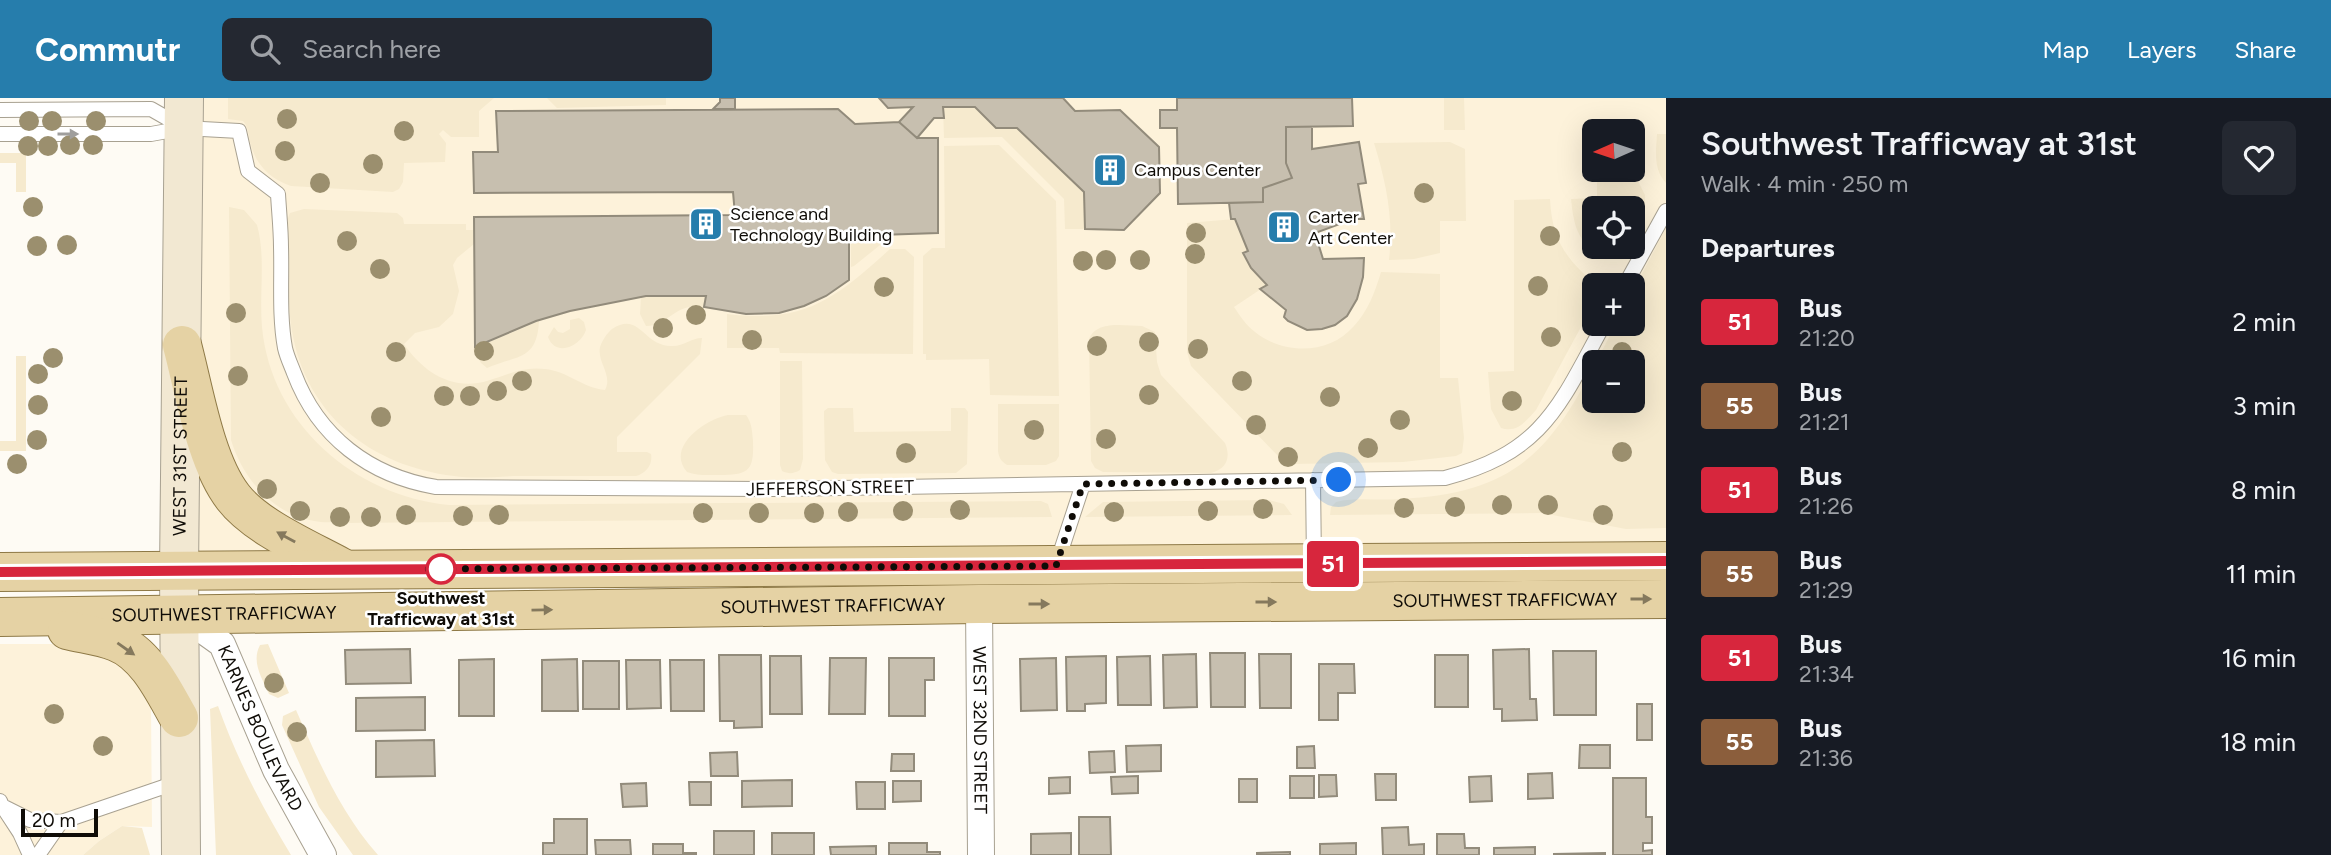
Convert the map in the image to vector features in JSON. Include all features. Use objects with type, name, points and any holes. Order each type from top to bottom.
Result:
[{"type":"main road","name":"WEST 31ST STREET","points":[[181,855],[179,572],[184,113]]},
{"type":"main road","points":[[181,345],[218,472],[234,499],[279,534],[346,569]]},
{"type":"main road","name":"SOUTHWEST TRAFFICWAY","points":[[0,572],[1666,561]]},
{"type":"main road","points":[[140,572],[180,614]]},
{"type":"main road","name":"SOUTHWEST TRAFFICWAY","points":[[7,617],[979,604],[1666,599]]},
{"type":"main road","points":[[7,617],[118,642],[136,656],[156,678],[179,718]]},
{"type":"street","name":"WEST 32ND STREET","points":[[979,604],[981,855]]},
{"type":"street","name":"KARNES BOULEVARD","points":[[180,614],[222,644],[276,769],[323,855]]},
{"type":"lane","points":[[0,110],[151,109],[184,113]]},
{"type":"lane","points":[[0,134],[151,134],[184,113]]},
{"type":"lane","name":"JEFFERSON STREET","points":[[184,113],[239,131],[248,171],[278,194],[280,300],[285,350],[302,393],[331,434],[358,457],[386,474],[410,483],[466,489],[780,489],[1445,478],[1479,469],[1510,453],[1538,431],[1559,405],[1597,336]]},
{"type":"lane","points":[[1632,273],[1666,211]]},
{"type":"lane","points":[[1313,481],[1314,564]]},
{"type":"lane","points":[[1056,566],[1083,484]]},
{"type":"lane","points":[[1,804],[30,820],[61,822],[179,782]]},
{"type":"lane","points":[[1,804],[20,833],[30,855]]},
{"type":"lane","points":[[38,855],[61,822]]},
{"type":"shaded area","points":[[202,98],[1666,98],[1666,541],[195,557]]},
{"type":"shaded area","points":[[228,98],[494,98],[479,111],[479,137],[451,137],[443,130],[439,134],[446,143],[445,162],[404,163],[403,182],[399,189],[393,192],[291,186],[276,179],[264,170],[256,157],[243,121],[228,119]]},
{"type":"shaded area","points":[[547,98],[666,98],[666,105],[557,108]]},
{"type":"shaded area","points":[[1444,98],[1464,98],[1465,130],[1444,130]]},
{"type":"shaded area","points":[[943,107],[975,107],[1017,128],[1084,192],[1085,229],[1065,229],[1064,199],[1002,137],[944,138]]},
{"type":"shaded area","points":[[1657,134],[1666,134],[1666,183],[1657,166]]},
{"type":"shaded area","points":[[1450,142],[1465,149],[1466,221],[1440,221],[1440,253],[1414,259],[1389,260],[1388,201],[1374,143]]},
{"type":"shaded area","points":[[999,145],[1056,201],[1059,396],[990,395],[989,359],[926,360],[926,354],[923,354],[923,256],[932,248],[945,248],[944,146]]},
{"type":"shaded area","points":[[0,153],[26,153],[26,192],[16,192],[16,163],[0,163]]},
{"type":"shaded area","points":[[1597,182],[1638,182],[1645,195],[1645,196],[1597,196]]},
{"type":"shaded area","points":[[1550,199],[1557,237],[1568,256],[1584,273],[1582,325],[1536,410],[1520,425],[1507,429],[1501,428],[1491,409],[1488,372],[1514,371],[1514,200]]},
{"type":"shaded area","points":[[1571,199],[1582,199],[1582,239],[1574,220]]},
{"type":"shaded area","points":[[229,207],[244,210],[257,225],[262,263],[262,327],[269,362],[282,394],[300,424],[324,449],[351,470],[381,487],[414,499],[449,505],[1041,501],[1048,504],[1052,517],[342,523],[317,522],[299,517],[273,503],[252,481],[231,440]]},
{"type":"shaded area","points":[[304,209],[397,213],[403,218],[404,224],[466,224],[466,230],[474,230],[474,244],[457,258],[453,265],[459,291],[453,314],[439,327],[415,333],[404,344],[429,371],[450,381],[474,383],[537,368],[553,370],[605,390],[607,379],[600,347],[612,329],[629,324],[636,326],[654,341],[671,346],[702,338],[700,354],[617,437],[617,452],[651,454],[648,468],[636,476],[461,477],[396,461],[370,448],[347,431],[328,411],[312,388],[300,361],[292,331],[288,289],[288,218],[290,213]]},
{"type":"shaded area","points":[[1235,219],[1248,251],[1243,254],[1251,268],[1267,285],[1234,307],[1255,332],[1279,345],[1292,348],[1319,347],[1344,336],[1367,308],[1381,272],[1440,274],[1440,378],[1458,378],[1464,438],[1462,453],[1403,462],[1292,464],[1280,458],[1191,366],[1187,352],[1187,223]]},
{"type":"shaded area","points":[[1666,228],[1666,528],[1626,529],[1542,513],[1330,515],[1331,507],[1336,502],[1437,496],[1496,479],[1519,466],[1540,448],[1559,425],[1582,389],[1582,413],[1645,413],[1645,350],[1602,350],[1610,336],[1645,336],[1645,273],[1642,273]]},
{"type":"shaded area","points":[[890,237],[854,266],[851,267],[851,238]]},
{"type":"shaded area","points":[[890,249],[905,249],[914,257],[913,354],[780,353],[779,348],[727,348],[727,314],[778,315],[818,304],[853,281]]},
{"type":"shaded area","points":[[671,294],[706,296],[704,307],[685,308],[661,322],[646,326],[640,314],[641,297]]},
{"type":"shaded area","points":[[579,318],[584,322],[586,330],[579,341],[562,348],[552,343],[548,337],[554,327],[563,333],[570,329],[570,320]]},
{"type":"shaded area","points":[[539,321],[534,343],[524,355],[487,368],[473,349]]},
{"type":"shaded area","points":[[1142,326],[1155,332],[1157,362],[1161,375],[1225,443],[1228,453],[1221,469],[1211,473],[1103,472],[1095,468],[1091,461],[1089,339],[1098,329],[1105,327]]},
{"type":"shaded area","points":[[16,356],[26,356],[26,451],[0,451],[0,441],[16,441]]},
{"type":"shaded area","points":[[780,361],[802,361],[803,459],[800,470],[791,473],[782,471],[780,465]]},
{"type":"shaded area","points":[[998,404],[1059,404],[1059,456],[1056,461],[1046,465],[1007,465],[1003,462],[998,451]]},
{"type":"shaded area","points":[[828,408],[853,408],[854,432],[951,431],[951,408],[965,408],[968,412],[967,464],[956,473],[832,472],[825,460],[824,411]]},
{"type":"shaded area","points":[[728,415],[746,415],[749,421],[753,451],[751,465],[743,472],[729,475],[687,472],[681,453],[685,444],[700,428]]},
{"type":"shaded area","points":[[1269,500],[1284,504],[1292,515],[1085,517],[1103,502]]},
{"type":"shaded area","points":[[0,644],[77,644],[116,655],[137,676],[151,705],[152,827],[122,826],[83,855],[0,855]]},
{"type":"shaded area","points":[[268,644],[289,693],[278,698],[269,694],[257,664],[260,645]]},
{"type":"shaded area","points":[[218,706],[251,782],[291,855],[216,855],[210,709]]},
{"type":"shaded area","points":[[296,710],[341,804],[378,855],[353,855],[319,807],[282,725],[283,716]]},
{"type":"shaded area","points":[[122,826],[142,828],[150,855],[83,855],[99,841]]},
{"type":"building","points":[[720,98],[735,98],[735,109],[713,109],[720,102]]},
{"type":"building","name":"Campus Center","points":[[879,98],[1063,98],[1075,111],[1120,110],[1159,147],[1160,193],[1124,230],[1085,229],[1084,192],[1017,128],[996,128],[975,107],[943,107],[944,118],[934,118],[917,138],[899,122],[913,107],[888,108]]},
{"type":"building","points":[[1177,98],[1352,98],[1353,126],[1286,127],[1286,163],[1292,178],[1263,188],[1263,202],[1178,204],[1177,128],[1160,128],[1160,110],[1177,110]]},
{"type":"building","name":"Science and Technology Building","points":[[838,109],[855,124],[899,122],[917,138],[938,138],[938,233],[849,236],[849,280],[826,296],[779,313],[746,314],[704,307],[706,296],[646,296],[570,311],[536,321],[475,347],[474,217],[735,215],[733,192],[474,193],[473,152],[498,152],[496,111]]},
{"type":"building","name":"Carter Art Center","points":[[1286,127],[1312,127],[1312,149],[1359,142],[1366,183],[1358,184],[1364,219],[1353,219],[1315,233],[1323,259],[1364,258],[1363,277],[1357,299],[1347,316],[1335,325],[1322,329],[1307,330],[1288,321],[1284,317],[1286,310],[1260,289],[1267,285],[1251,268],[1243,253],[1248,251],[1235,219],[1231,219],[1229,203],[1263,202],[1263,188],[1292,178],[1286,163]]},
{"type":"building","points":[[410,649],[411,683],[346,684],[345,650]]},
{"type":"building","points":[[1529,649],[1530,699],[1536,699],[1537,720],[1502,721],[1502,709],[1494,709],[1493,650]]},
{"type":"building","points":[[1553,651],[1596,651],[1596,715],[1554,715]]},
{"type":"building","points":[[1210,653],[1245,653],[1245,707],[1211,707]]},
{"type":"building","points":[[1196,654],[1197,707],[1164,708],[1163,655]]},
{"type":"building","points":[[1259,654],[1291,654],[1291,708],[1260,708]]},
{"type":"building","points":[[719,655],[761,655],[762,727],[734,728],[734,721],[720,721]]},
{"type":"building","points":[[1435,655],[1468,655],[1468,707],[1435,707]]},
{"type":"building","points":[[770,656],[801,656],[802,714],[770,714]]},
{"type":"building","points":[[1106,656],[1106,703],[1085,704],[1085,711],[1067,711],[1066,657]]},
{"type":"building","points":[[1150,656],[1151,705],[1118,705],[1117,657]]},
{"type":"building","points":[[830,658],[866,658],[865,714],[829,714]]},
{"type":"building","points":[[889,658],[934,658],[934,680],[925,680],[925,716],[889,716]]},
{"type":"building","points":[[1056,658],[1057,710],[1021,711],[1020,659]]},
{"type":"building","points":[[494,659],[494,716],[459,716],[459,660]]},
{"type":"building","points":[[577,659],[578,711],[542,711],[542,660]]},
{"type":"building","points":[[626,660],[660,660],[661,708],[627,709]]},
{"type":"building","points":[[670,660],[704,660],[704,711],[671,711]]},
{"type":"building","points":[[583,661],[619,661],[619,709],[583,709]]},
{"type":"building","points":[[1319,664],[1354,664],[1355,693],[1338,693],[1338,720],[1319,720]]},
{"type":"building","points":[[425,697],[425,730],[356,731],[356,698]]},
{"type":"building","points":[[1637,704],[1652,704],[1652,740],[1637,740]]},
{"type":"building","points":[[434,740],[435,776],[376,777],[376,741]]},
{"type":"building","points":[[1161,745],[1161,771],[1127,772],[1126,746]]},
{"type":"building","points":[[1580,745],[1610,745],[1610,768],[1579,768]]},
{"type":"building","points":[[1314,746],[1315,768],[1297,768],[1297,747]]},
{"type":"building","points":[[1114,751],[1115,772],[1090,773],[1089,752]]},
{"type":"building","points":[[737,752],[738,776],[711,776],[710,753]]},
{"type":"building","points":[[892,754],[914,754],[914,771],[891,771]]},
{"type":"building","points":[[1552,773],[1553,798],[1528,799],[1528,774]]},
{"type":"building","points":[[1375,774],[1396,774],[1396,800],[1376,800]]},
{"type":"building","points":[[1319,775],[1336,775],[1337,796],[1319,797]]},
{"type":"building","points":[[1138,776],[1138,793],[1112,794],[1111,777]]},
{"type":"building","points":[[1290,776],[1314,776],[1314,798],[1290,798]]},
{"type":"building","points":[[1491,776],[1492,801],[1470,802],[1469,777]]},
{"type":"building","points":[[1070,777],[1070,793],[1049,794],[1049,778]]},
{"type":"building","points":[[1613,778],[1646,778],[1646,817],[1652,817],[1652,843],[1643,843],[1643,851],[1652,850],[1652,855],[1613,855]]},
{"type":"building","points":[[1239,779],[1257,779],[1257,802],[1239,802]]},
{"type":"building","points":[[792,780],[792,806],[742,807],[742,781]]},
{"type":"building","points":[[893,781],[921,781],[921,801],[893,802]]},
{"type":"building","points":[[689,782],[711,782],[711,805],[690,805]]},
{"type":"building","points":[[856,782],[885,782],[885,809],[857,809]]},
{"type":"building","points":[[646,783],[647,806],[623,807],[621,784]]},
{"type":"building","points":[[1079,817],[1110,817],[1111,855],[1079,855]]},
{"type":"building","points":[[554,819],[587,819],[587,855],[543,855],[543,843],[554,843]]},
{"type":"building","points":[[1408,827],[1409,845],[1424,844],[1424,855],[1383,855],[1382,828]]},
{"type":"building","points":[[714,831],[754,831],[754,855],[714,855]]},
{"type":"building","points":[[772,833],[814,833],[814,855],[772,855]]},
{"type":"building","points":[[1071,833],[1071,855],[1031,855],[1031,834]]},
{"type":"building","points":[[1437,834],[1464,834],[1465,848],[1479,848],[1479,855],[1437,855]]},
{"type":"building","points":[[595,840],[630,840],[631,855],[596,855]]},
{"type":"building","points":[[889,843],[927,843],[927,852],[940,852],[940,855],[889,855]]},
{"type":"building","points":[[1356,843],[1356,855],[1320,855],[1320,844]]},
{"type":"building","points":[[653,844],[683,844],[683,853],[696,855],[653,855]]},
{"type":"building","points":[[876,846],[876,855],[831,855],[830,847]]},
{"type":"building","points":[[1535,847],[1535,855],[1494,855],[1494,848]]},
{"type":"building","points":[[1290,852],[1290,855],[1257,855],[1257,853]]},
{"type":"building","points":[[1554,854],[1605,855],[1554,855]]},
{"type":"bus line","name":"51","points":[[0,572],[1666,561]]},
{"type":"place","name":"Campus Center","points":[[1110,170]]},
{"type":"place","name":"Science and Technology Building","points":[[706,224]]},
{"type":"place","name":"Carter Art Center","points":[[1284,227]]},
{"type":"place","name":"Southwest Trafficway at 31st","points":[[441,569]]},
{"type":"route","points":[[441,569],[428,569],[1056,566],[1083,484],[1339,480]]}]
